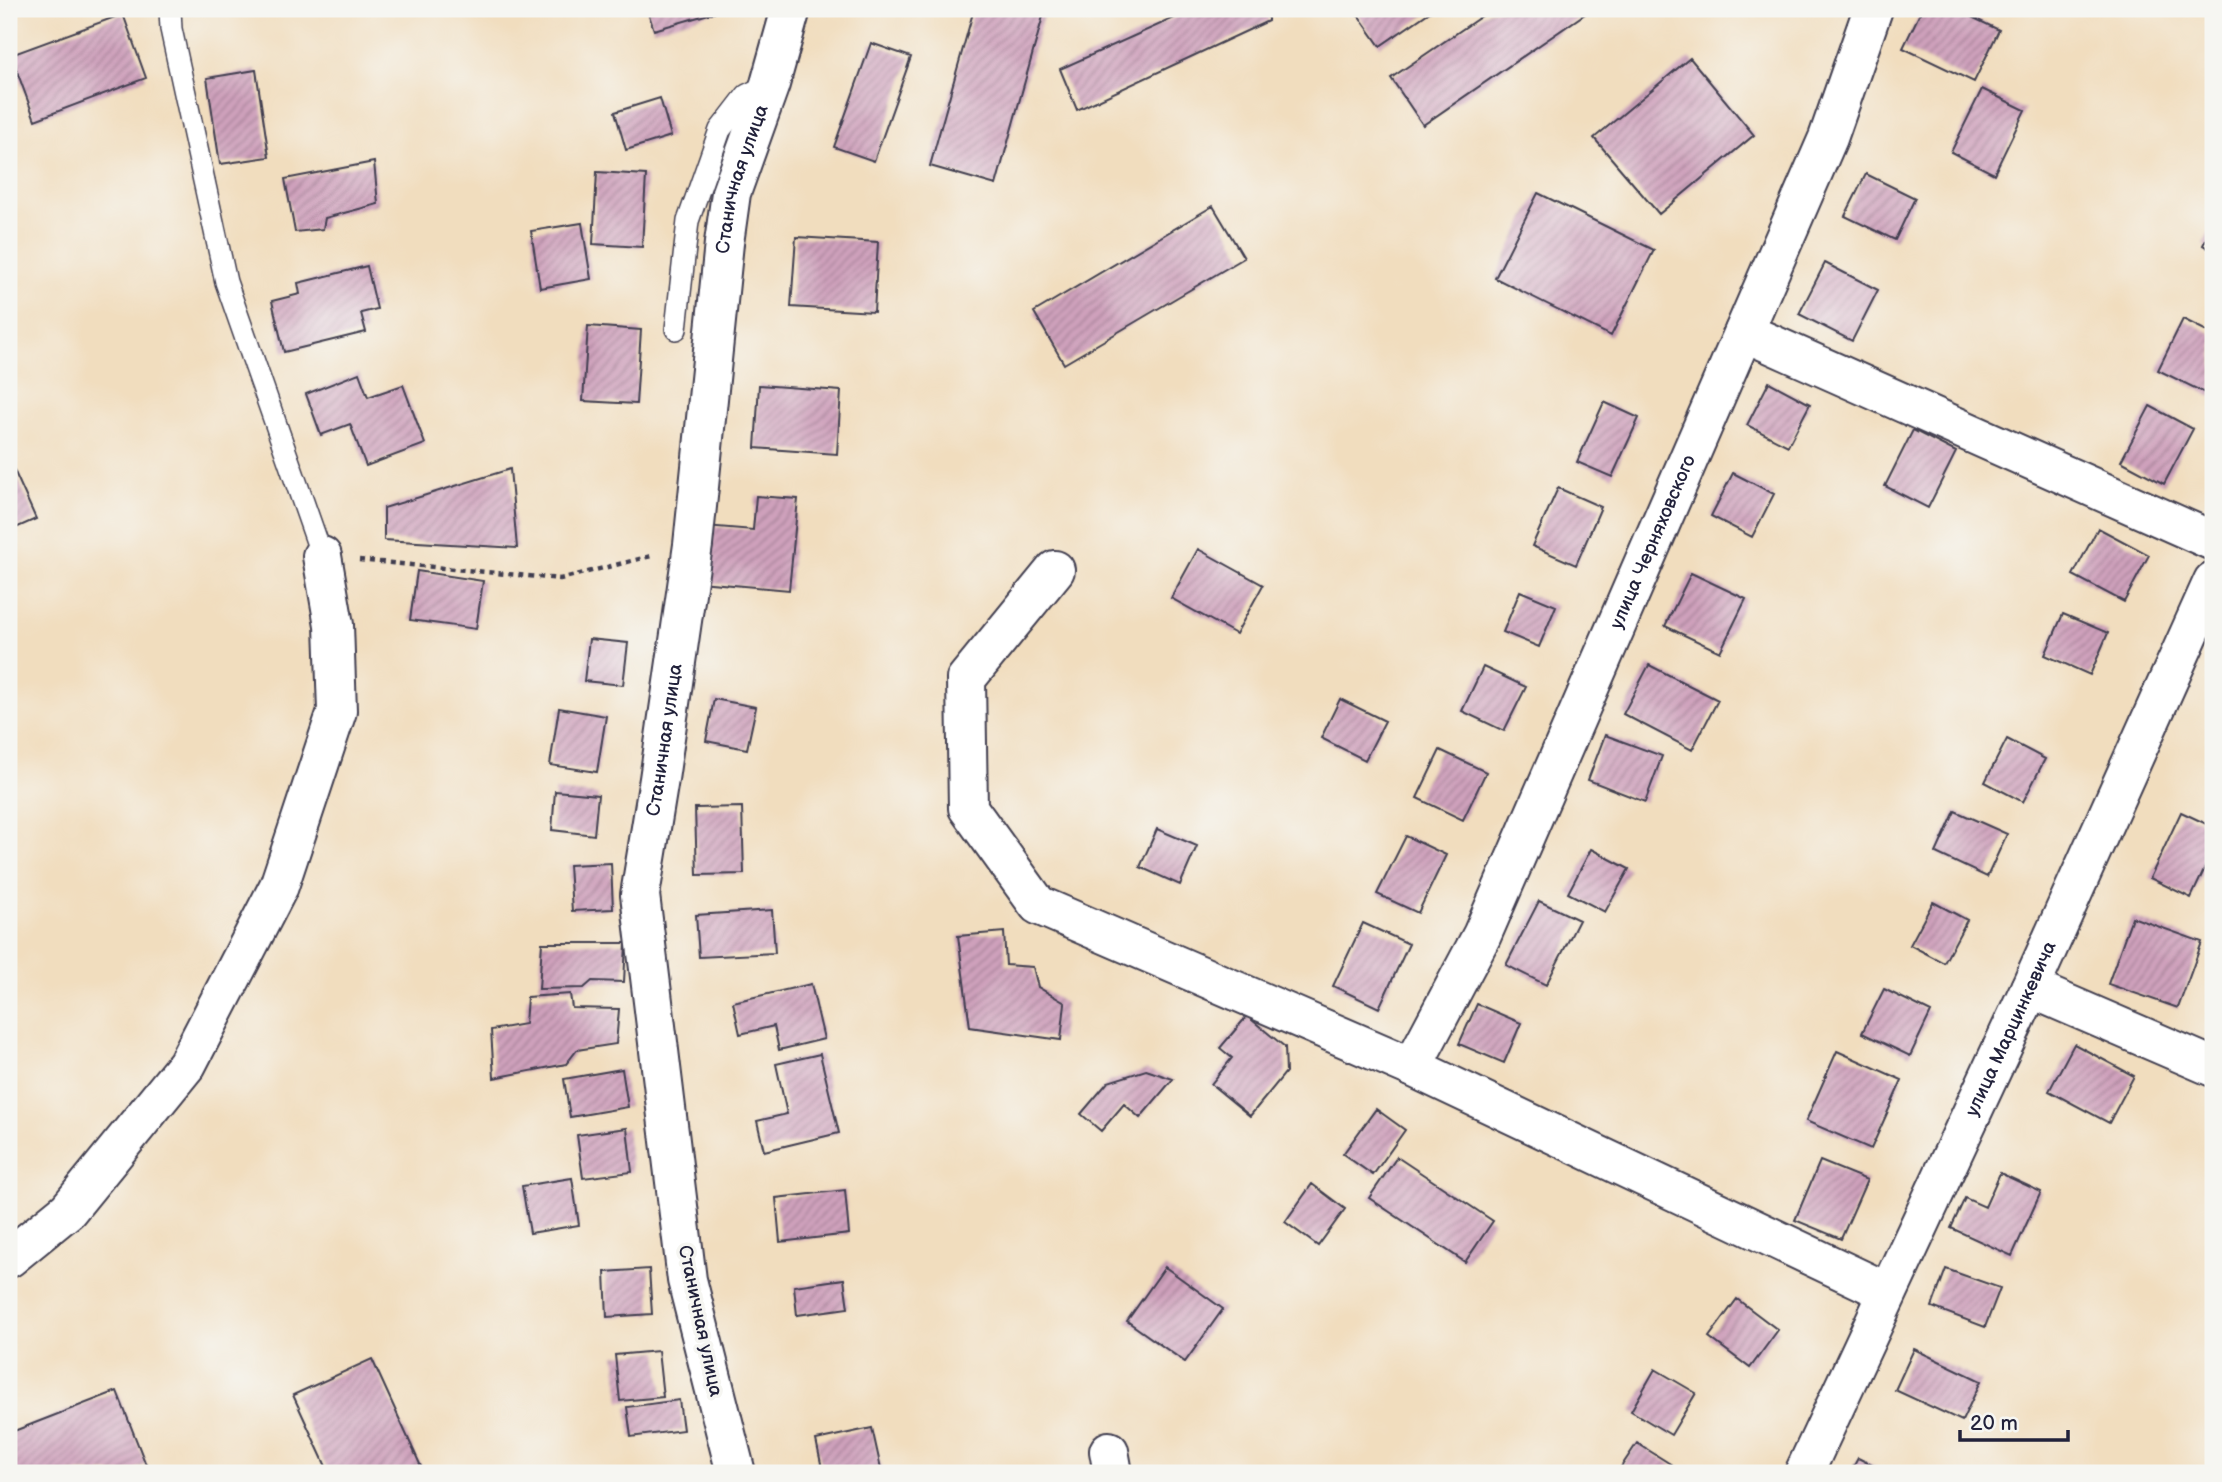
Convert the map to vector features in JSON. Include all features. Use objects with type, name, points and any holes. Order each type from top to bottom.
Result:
[{"type":"street","name":"Станичная улица","points":[[736,1473],[687,1280],[640,895],[693,545],[731,193],[770,84],[791,9]]},
{"type":"street","name":"улица Черняховского","points":[[1412,1067],[1482,934],[1828,138],[1873,9]]},
{"type":"street","points":[[1744,332],[2213,541]]},
{"type":"street","points":[[9,1258],[68,1210],[187,1064],[279,887],[338,711],[334,625],[322,556]]},
{"type":"street","points":[[1055,570],[966,679],[968,808],[1038,905],[1412,1067],[1887,1292]]},
{"type":"street","name":"улица Марцинкевича","points":[[1804,1473],[2030,988],[2213,581]]},
{"type":"street","points":[[2030,988],[2213,1067]]},
{"type":"lane","points":[[170,9],[171,29],[226,282],[322,556]]},
{"type":"lane","points":[[676,329],[688,222],[720,130],[747,94],[770,84]]},
{"type":"path","points":[[322,556],[560,579],[693,545]]},
{"type":"building","points":[[647,9],[726,9],[654,30]]},
{"type":"building","points":[[974,9],[1045,9],[996,185],[930,166]]},
{"type":"building","points":[[1194,9],[1268,9],[1268,21],[1077,110],[1060,69]]},
{"type":"building","points":[[1354,9],[1434,9],[1380,46]]},
{"type":"building","points":[[1492,9],[1592,9],[1423,125],[1391,78]]},
{"type":"building","points":[[1922,9],[1955,9],[1999,30],[1974,82],[1903,48]]},
{"type":"building","points":[[123,14],[146,78],[35,120],[11,55]]},
{"type":"building","points":[[871,43],[911,57],[874,161],[834,147]]},
{"type":"building","points":[[1690,58],[1754,135],[1659,214],[1594,138]]},
{"type":"building","points":[[256,70],[269,157],[220,164],[207,78]]},
{"type":"building","points":[[1982,89],[2025,110],[1994,174],[1951,152]]},
{"type":"building","points":[[660,98],[671,136],[626,150],[615,112]]},
{"type":"building","points":[[374,162],[378,204],[325,218],[323,229],[295,232],[285,179]]},
{"type":"building","points":[[597,172],[646,175],[642,247],[593,244]]},
{"type":"building","points":[[1866,174],[1915,198],[1895,240],[1845,216]]},
{"type":"building","points":[[1538,193],[1654,250],[1611,336],[1495,278]]},
{"type":"building","points":[[1213,206],[1244,258],[1064,364],[1034,312]]},
{"type":"building","points":[[582,223],[591,279],[540,288],[531,231]]},
{"type":"building","points":[[2213,225],[2213,251],[2203,245]]},
{"type":"building","points":[[796,237],[878,242],[874,312],[791,307]]},
{"type":"building","points":[[1825,263],[1878,290],[1852,341],[1799,314]]},
{"type":"building","points":[[367,266],[377,309],[361,313],[366,332],[284,352],[272,301],[300,294],[298,283]]},
{"type":"building","points":[[2183,319],[2213,334],[2213,397],[2158,370]]},
{"type":"building","points":[[588,326],[641,330],[636,404],[583,401]]},
{"type":"building","points":[[359,373],[368,397],[403,385],[425,444],[366,466],[350,424],[321,435],[306,394]]},
{"type":"building","points":[[1769,382],[1810,404],[1788,446],[1747,425]]},
{"type":"building","points":[[759,385],[841,391],[837,454],[755,448]]},
{"type":"building","points":[[1604,402],[1639,418],[1612,477],[1577,462]]},
{"type":"building","points":[[2150,406],[2193,429],[2164,484],[2121,461]]},
{"type":"building","points":[[1913,430],[1956,452],[1928,508],[1885,486]]},
{"type":"building","points":[[9,459],[36,519],[9,531]]},
{"type":"building","points":[[510,469],[517,548],[384,540],[384,508]]},
{"type":"building","points":[[1733,473],[1774,494],[1752,537],[1711,516]]},
{"type":"building","points":[[1558,488],[1601,507],[1576,565],[1532,546]]},
{"type":"building","points":[[756,496],[798,499],[789,590],[700,582],[706,526],[753,530]]},
{"type":"building","points":[[2098,528],[2149,555],[2124,602],[2073,575]]},
{"type":"building","points":[[1198,549],[1263,585],[1236,634],[1171,598]]},
{"type":"building","points":[[417,571],[483,581],[476,629],[410,620]]},
{"type":"building","points":[[1691,573],[1746,599],[1720,652],[1665,626]]},
{"type":"building","points":[[1520,591],[1556,606],[1539,647],[1503,632]]},
{"type":"building","points":[[2063,614],[2108,633],[2090,675],[2045,655]]},
{"type":"building","points":[[589,639],[628,643],[623,685],[584,681]]},
{"type":"building","points":[[1649,665],[1718,700],[1692,750],[1623,714]]},
{"type":"building","points":[[1483,667],[1526,687],[1504,731],[1462,711]]},
{"type":"building","points":[[714,699],[756,707],[747,749],[706,741]]},
{"type":"building","points":[[1340,699],[1385,721],[1365,760],[1321,738]]},
{"type":"building","points":[[559,708],[606,716],[597,772],[550,765]]},
{"type":"building","points":[[1605,735],[1662,756],[1645,802],[1588,780]]},
{"type":"building","points":[[2007,739],[2045,759],[2023,802],[1985,782]]},
{"type":"building","points":[[1440,750],[1486,772],[1463,820],[1417,798]]},
{"type":"building","points":[[555,791],[598,795],[594,835],[552,830]]},
{"type":"building","points":[[742,807],[744,874],[697,875],[695,808]]},
{"type":"building","points":[[1955,811],[2007,834],[1987,877],[1936,853]]},
{"type":"building","points":[[2181,812],[2213,827],[2213,851],[2191,898],[2150,878]]},
{"type":"building","points":[[1157,829],[1197,846],[1180,885],[1140,867]]},
{"type":"building","points":[[1406,836],[1446,855],[1418,913],[1377,894]]},
{"type":"building","points":[[1591,849],[1629,869],[1605,912],[1568,893]]},
{"type":"building","points":[[611,863],[613,909],[572,911],[569,865]]},
{"type":"building","points":[[1539,901],[1579,920],[1546,985],[1506,965]]},
{"type":"building","points":[[1933,902],[1967,920],[1944,963],[1910,945]]},
{"type":"building","points":[[772,910],[775,953],[699,957],[696,915]]},
{"type":"building","points":[[2132,917],[2202,942],[2178,1008],[2108,984]]},
{"type":"building","points":[[1363,923],[1409,944],[1379,1008],[1333,986]]},
{"type":"building","points":[[1004,932],[1006,965],[1033,967],[1038,987],[1065,1003],[1061,1040],[970,1027],[958,936]]},
{"type":"building","points":[[542,943],[626,943],[624,982],[592,981],[584,988],[539,989]]},
{"type":"building","points":[[811,984],[824,1039],[779,1050],[774,1026],[740,1034],[733,1002]]},
{"type":"building","points":[[1884,989],[1931,1012],[1910,1056],[1862,1033]]},
{"type":"building","points":[[570,994],[572,1008],[619,1009],[616,1044],[577,1050],[566,1064],[494,1078],[491,1030],[525,1024],[527,997]]},
{"type":"building","points":[[1477,1004],[1521,1023],[1504,1063],[1459,1044]]},
{"type":"building","points":[[1247,1016],[1285,1047],[1286,1072],[1250,1116],[1211,1084],[1232,1058],[1220,1048]]},
{"type":"building","points":[[2074,1044],[2134,1076],[2109,1123],[2049,1091]]},
{"type":"building","points":[[1837,1051],[1902,1080],[1871,1149],[1806,1121]]},
{"type":"building","points":[[820,1054],[839,1133],[764,1151],[757,1121],[787,1114],[776,1064]]},
{"type":"building","points":[[622,1069],[628,1107],[570,1117],[564,1079]]},
{"type":"building","points":[[1146,1070],[1173,1079],[1140,1118],[1124,1104],[1101,1131],[1081,1114],[1108,1082]]},
{"type":"building","points":[[1376,1109],[1405,1130],[1373,1175],[1343,1154]]},
{"type":"building","points":[[627,1128],[632,1172],[583,1178],[577,1135]]},
{"type":"building","points":[[1397,1157],[1493,1221],[1465,1262],[1369,1198]]},
{"type":"building","points":[[1820,1161],[1867,1180],[1841,1239],[1795,1220]]},
{"type":"building","points":[[2000,1173],[2041,1192],[2012,1256],[1951,1228],[1965,1198],[1985,1207]]},
{"type":"building","points":[[572,1178],[579,1225],[530,1233],[522,1186]]},
{"type":"building","points":[[1312,1184],[1345,1209],[1318,1246],[1285,1222]]},
{"type":"building","points":[[845,1190],[849,1234],[780,1242],[776,1198]]},
{"type":"building","points":[[1165,1267],[1223,1309],[1185,1362],[1127,1321]]},
{"type":"building","points":[[649,1269],[652,1314],[607,1317],[605,1272]]},
{"type":"building","points":[[1946,1269],[2000,1288],[1985,1327],[1932,1307]]},
{"type":"building","points":[[844,1279],[848,1308],[797,1315],[794,1286]]},
{"type":"building","points":[[1737,1299],[1778,1330],[1750,1368],[1709,1337]]},
{"type":"building","points":[[1914,1349],[1981,1381],[1962,1421],[1895,1390]]},
{"type":"building","points":[[658,1351],[663,1397],[620,1401],[615,1355]]},
{"type":"building","points":[[372,1359],[424,1473],[329,1473],[293,1395]]},
{"type":"building","points":[[1655,1369],[1696,1393],[1671,1435],[1631,1411]]},
{"type":"building","points":[[117,1391],[146,1465],[124,1473],[9,1473],[9,1433]]},
{"type":"building","points":[[679,1400],[683,1430],[631,1437],[627,1407]]},
{"type":"building","points":[[872,1428],[882,1473],[823,1473],[816,1440]]},
{"type":"building","points":[[1637,1443],[1672,1465],[1667,1473],[1617,1473]]},
{"type":"building","points":[[1858,1458],[1888,1473],[1850,1473]]}]
